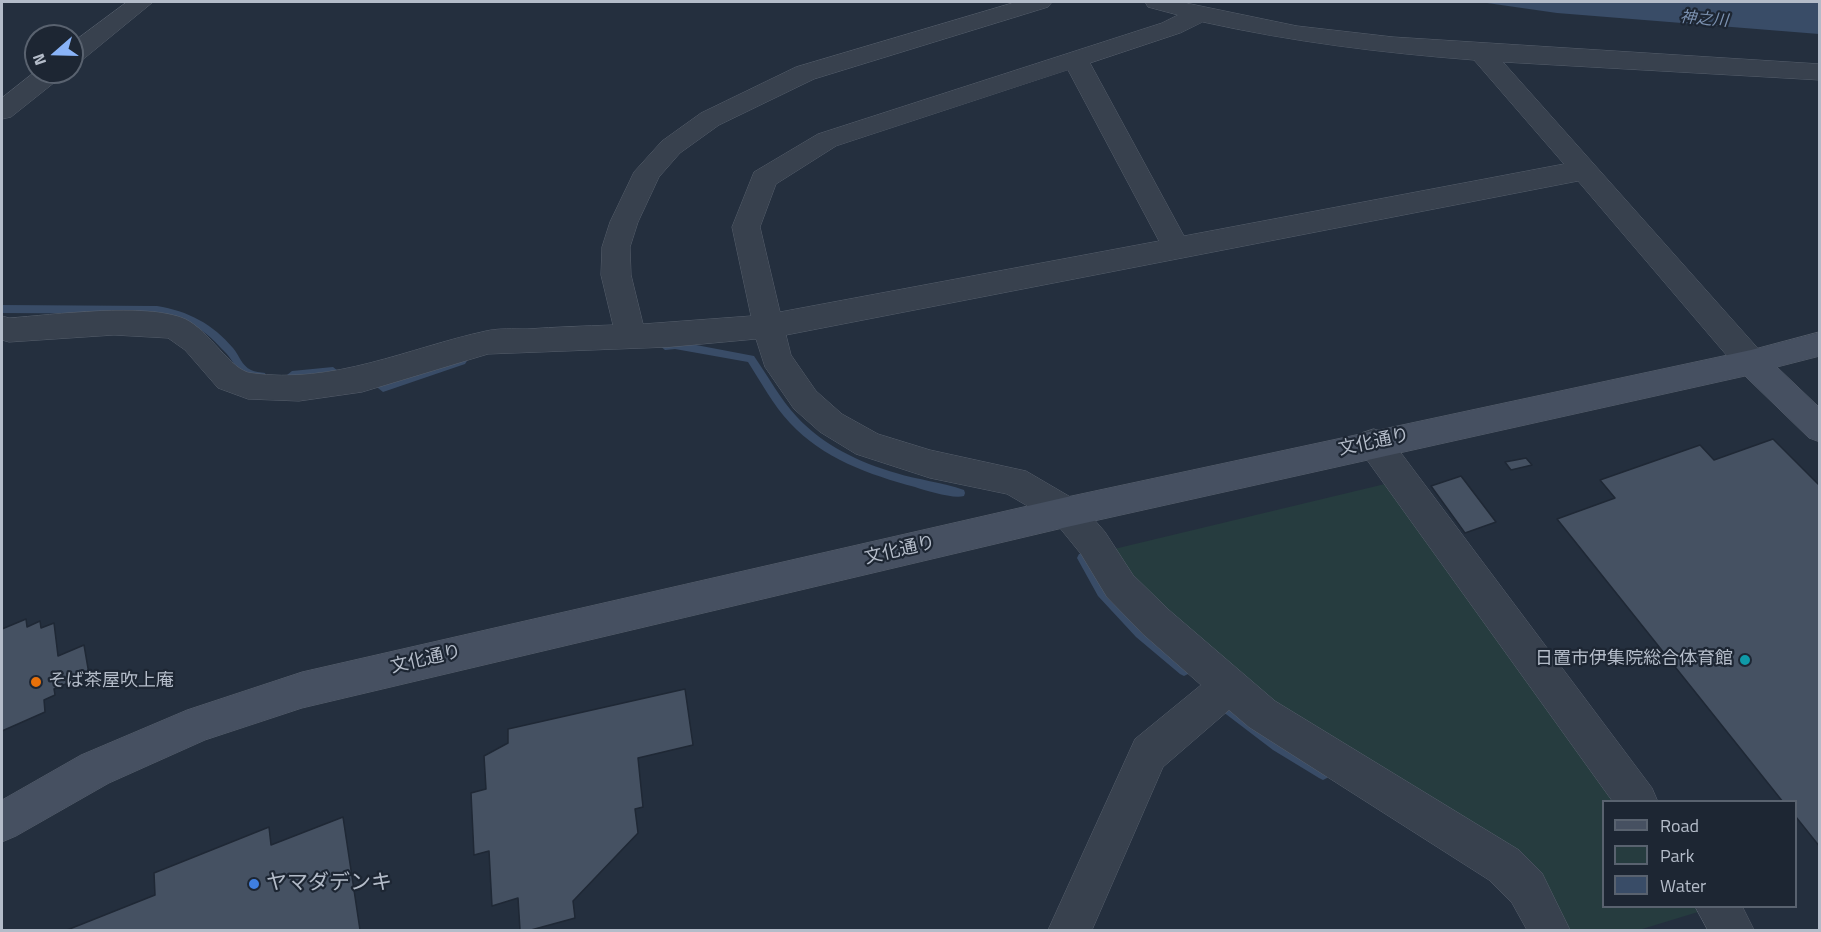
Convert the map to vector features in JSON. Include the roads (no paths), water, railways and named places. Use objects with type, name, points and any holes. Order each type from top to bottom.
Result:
[{"type":"street","points":[[84,46],[141,2]]},
{"type":"street","points":[[632,337],[616,276],[616,247],[624,222],[648,172],[671,147],[710,119],[805,72],[1040,2]]},
{"type":"street","points":[[1156,2],[1199,15],[1396,46],[1820,72]]},
{"type":"street","points":[[1199,15],[1171,28],[828,140],[764,179],[746,227],[776,358],[806,400],[831,423],[868,444],[930,464],[1014,481],[1067,512],[1092,543],[1120,586],[1219,694],[1262,714],[1504,864],[1527,888],[1549,930]]},
{"type":"street","points":[[1482,53],[1750,362],[1820,429]]},
{"type":"street","points":[[1075,59],[1176,247]]},
{"type":"street","points":[[2,111],[36,84]]},
{"type":"street","points":[[4,332],[114,323],[152,324],[177,328],[196,342],[229,379],[248,386],[299,388],[362,380],[488,342],[632,337],[770,326],[1584,170]]},
{"type":"street","name":"文化通り","points":[[2,822],[95,769],[201,723],[302,690],[1067,512],[1750,362],[1820,344]]},
{"type":"street","points":[[1374,443],[1637,800]]},
{"type":"street","points":[[1069,930],[1079,913],[1149,753],[1219,694]]},
{"type":"street","points":[[1717,908],[1733,930]]},
{"type":"water","name":"神之川","points":[[1480,2],[1819,2],[1819,34],[1557,13]]},
{"type":"waterway","points":[[2,309],[170,312],[188,318],[206,328],[230,351],[245,372],[261,376]]},
{"type":"waterway","points":[[665,346],[675,345],[751,359],[794,420],[817,440],[875,471],[917,484],[960,493]]},
{"type":"waterway","points":[[383,388],[462,361]]},
{"type":"waterway","points":[[292,375],[333,371]]},
{"type":"waterway","points":[[1083,558],[1102,592],[1140,633],[1184,670]]},
{"type":"waterway","points":[[1218,701],[1277,746],[1323,774]]},
{"type":"place","name":"日置市伊集院総合体育館","points":[[1745,660]]},
{"type":"place","name":"そば茶屋吹上庵","points":[[36,682]]},
{"type":"place","name":"ヤマダデンキ","points":[[254,884]]}]
